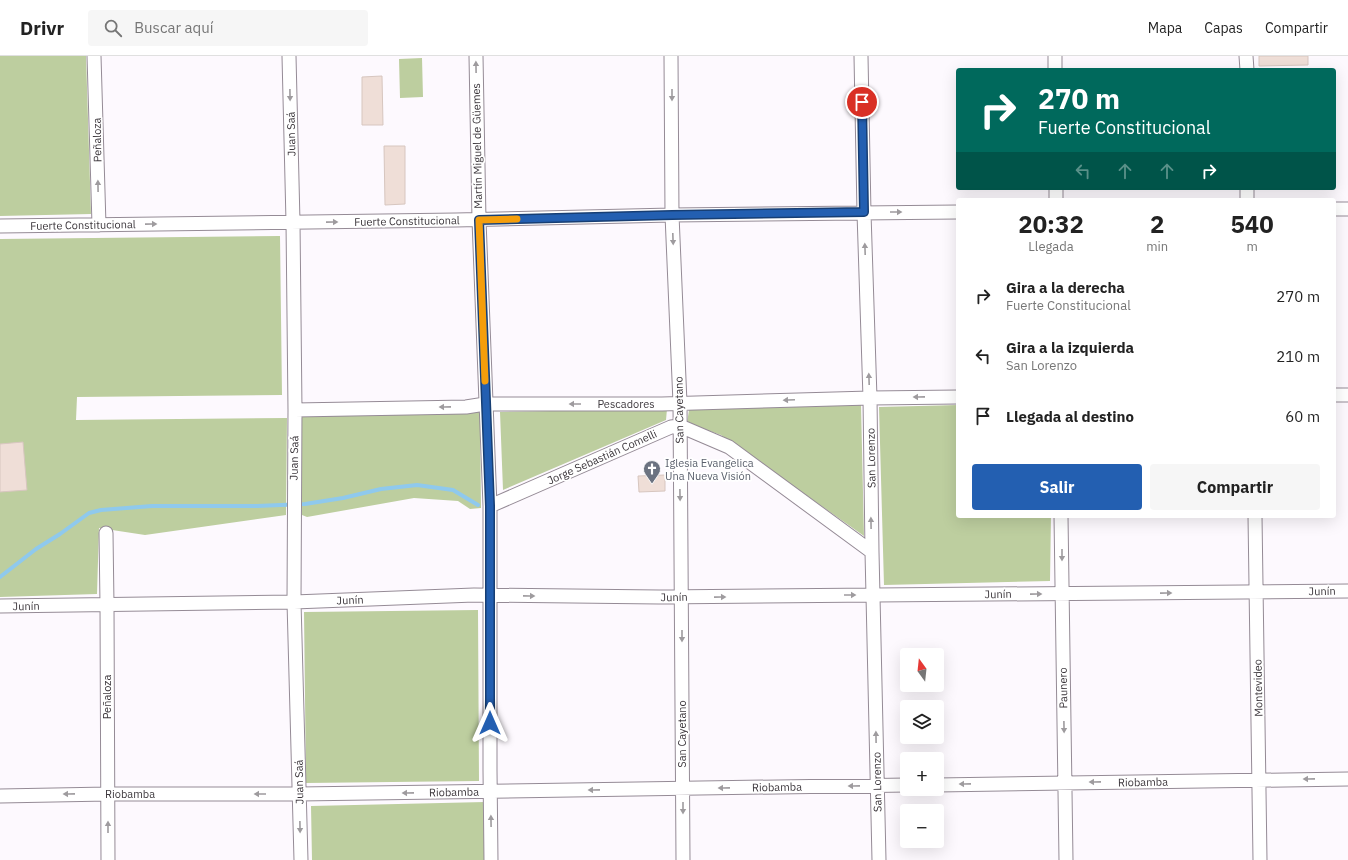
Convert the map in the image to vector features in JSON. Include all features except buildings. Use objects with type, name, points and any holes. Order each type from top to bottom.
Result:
[{"type":"street","name":"Peñaloza","points":[[94,56],[99,225]]},
{"type":"street","name":"Juan Saá","points":[[289,56],[294,222],[294,602],[300,860]]},
{"type":"street","name":"Martín Miguel de Güemes","points":[[476,56],[479,220],[490,506],[491,860]]},
{"type":"street","name":"San Cayetano","points":[[672,56],[672,215],[680,403],[683,860]]},
{"type":"street","name":"San Lorenzo","points":[[861,56],[870,398],[872,595],[879,860]]},
{"type":"street","points":[[1055,56],[1055,68]]},
{"type":"street","points":[[1246,56],[1246,68]]},
{"type":"street","points":[[1336,209],[1348,209]]},
{"type":"street","name":"Fuerte Constitucional","points":[[0,226],[479,220],[864,212],[956,212]]},
{"type":"street","points":[[1336,395],[1348,395]]},
{"type":"street","name":"Pescadores","points":[[295,410],[466,407],[485,404],[680,403],[956,397]]},
{"type":"street","points":[[680,426],[729,447],[872,552]]},
{"type":"street","name":"Jorge Sebastián Comelli","points":[[490,506],[671,427],[680,426]]},
{"type":"street","name":"Paunero","points":[[1061,518],[1066,860]]},
{"type":"street","name":"Montevideo","points":[[1255,518],[1260,860]]},
{"type":"street","name":"Peñaloza","points":[[106,533],[108,860]]},
{"type":"street","name":"Junín","points":[[0,606],[294,602],[474,595],[681,597],[1348,591]]},
{"type":"street","name":"Riobamba","points":[[944,785],[1348,779]]},
{"type":"street","name":"Riobamba","points":[[0,796],[108,794],[299,794],[900,785]]},
{"type":"green space","points":[[0,56],[86,56],[91,214],[0,216]]},
{"type":"green space","points":[[422,58],[423,97],[400,98],[399,59]]},
{"type":"green space","points":[[280,236],[282,395],[77,397],[76,420],[287,418],[286,515],[145,535],[99,528],[97,594],[0,597],[0,239]]},
{"type":"green space","points":[[861,405],[864,536],[721,435],[687,423],[689,410]]},
{"type":"green space","points":[[956,405],[956,518],[1051,518],[1050,581],[884,585],[879,407]]},
{"type":"green space","points":[[667,409],[666,420],[503,490],[500,412]]},
{"type":"green space","points":[[480,412],[481,508],[470,509],[458,501],[414,498],[307,517],[302,515],[302,415]]},
{"type":"green space","points":[[478,610],[479,781],[306,783],[304,612]]},
{"type":"green space","points":[[485,802],[486,860],[312,860],[311,806]]},
{"type":"waterway","points":[[0,577],[36,549],[89,513],[101,510],[152,506],[257,506],[305,504],[343,498],[381,489],[417,485],[453,490],[478,505]]},
{"type":"slow traffic","points":[[485,381],[479,220],[517,219]]},
{"type":"place","name":"Iglesia Evangelica Una Nueva Visión","points":[[652,484]]},
{"type":"route","points":[[490,723],[490,506],[479,220],[864,212],[862,102]]}]
